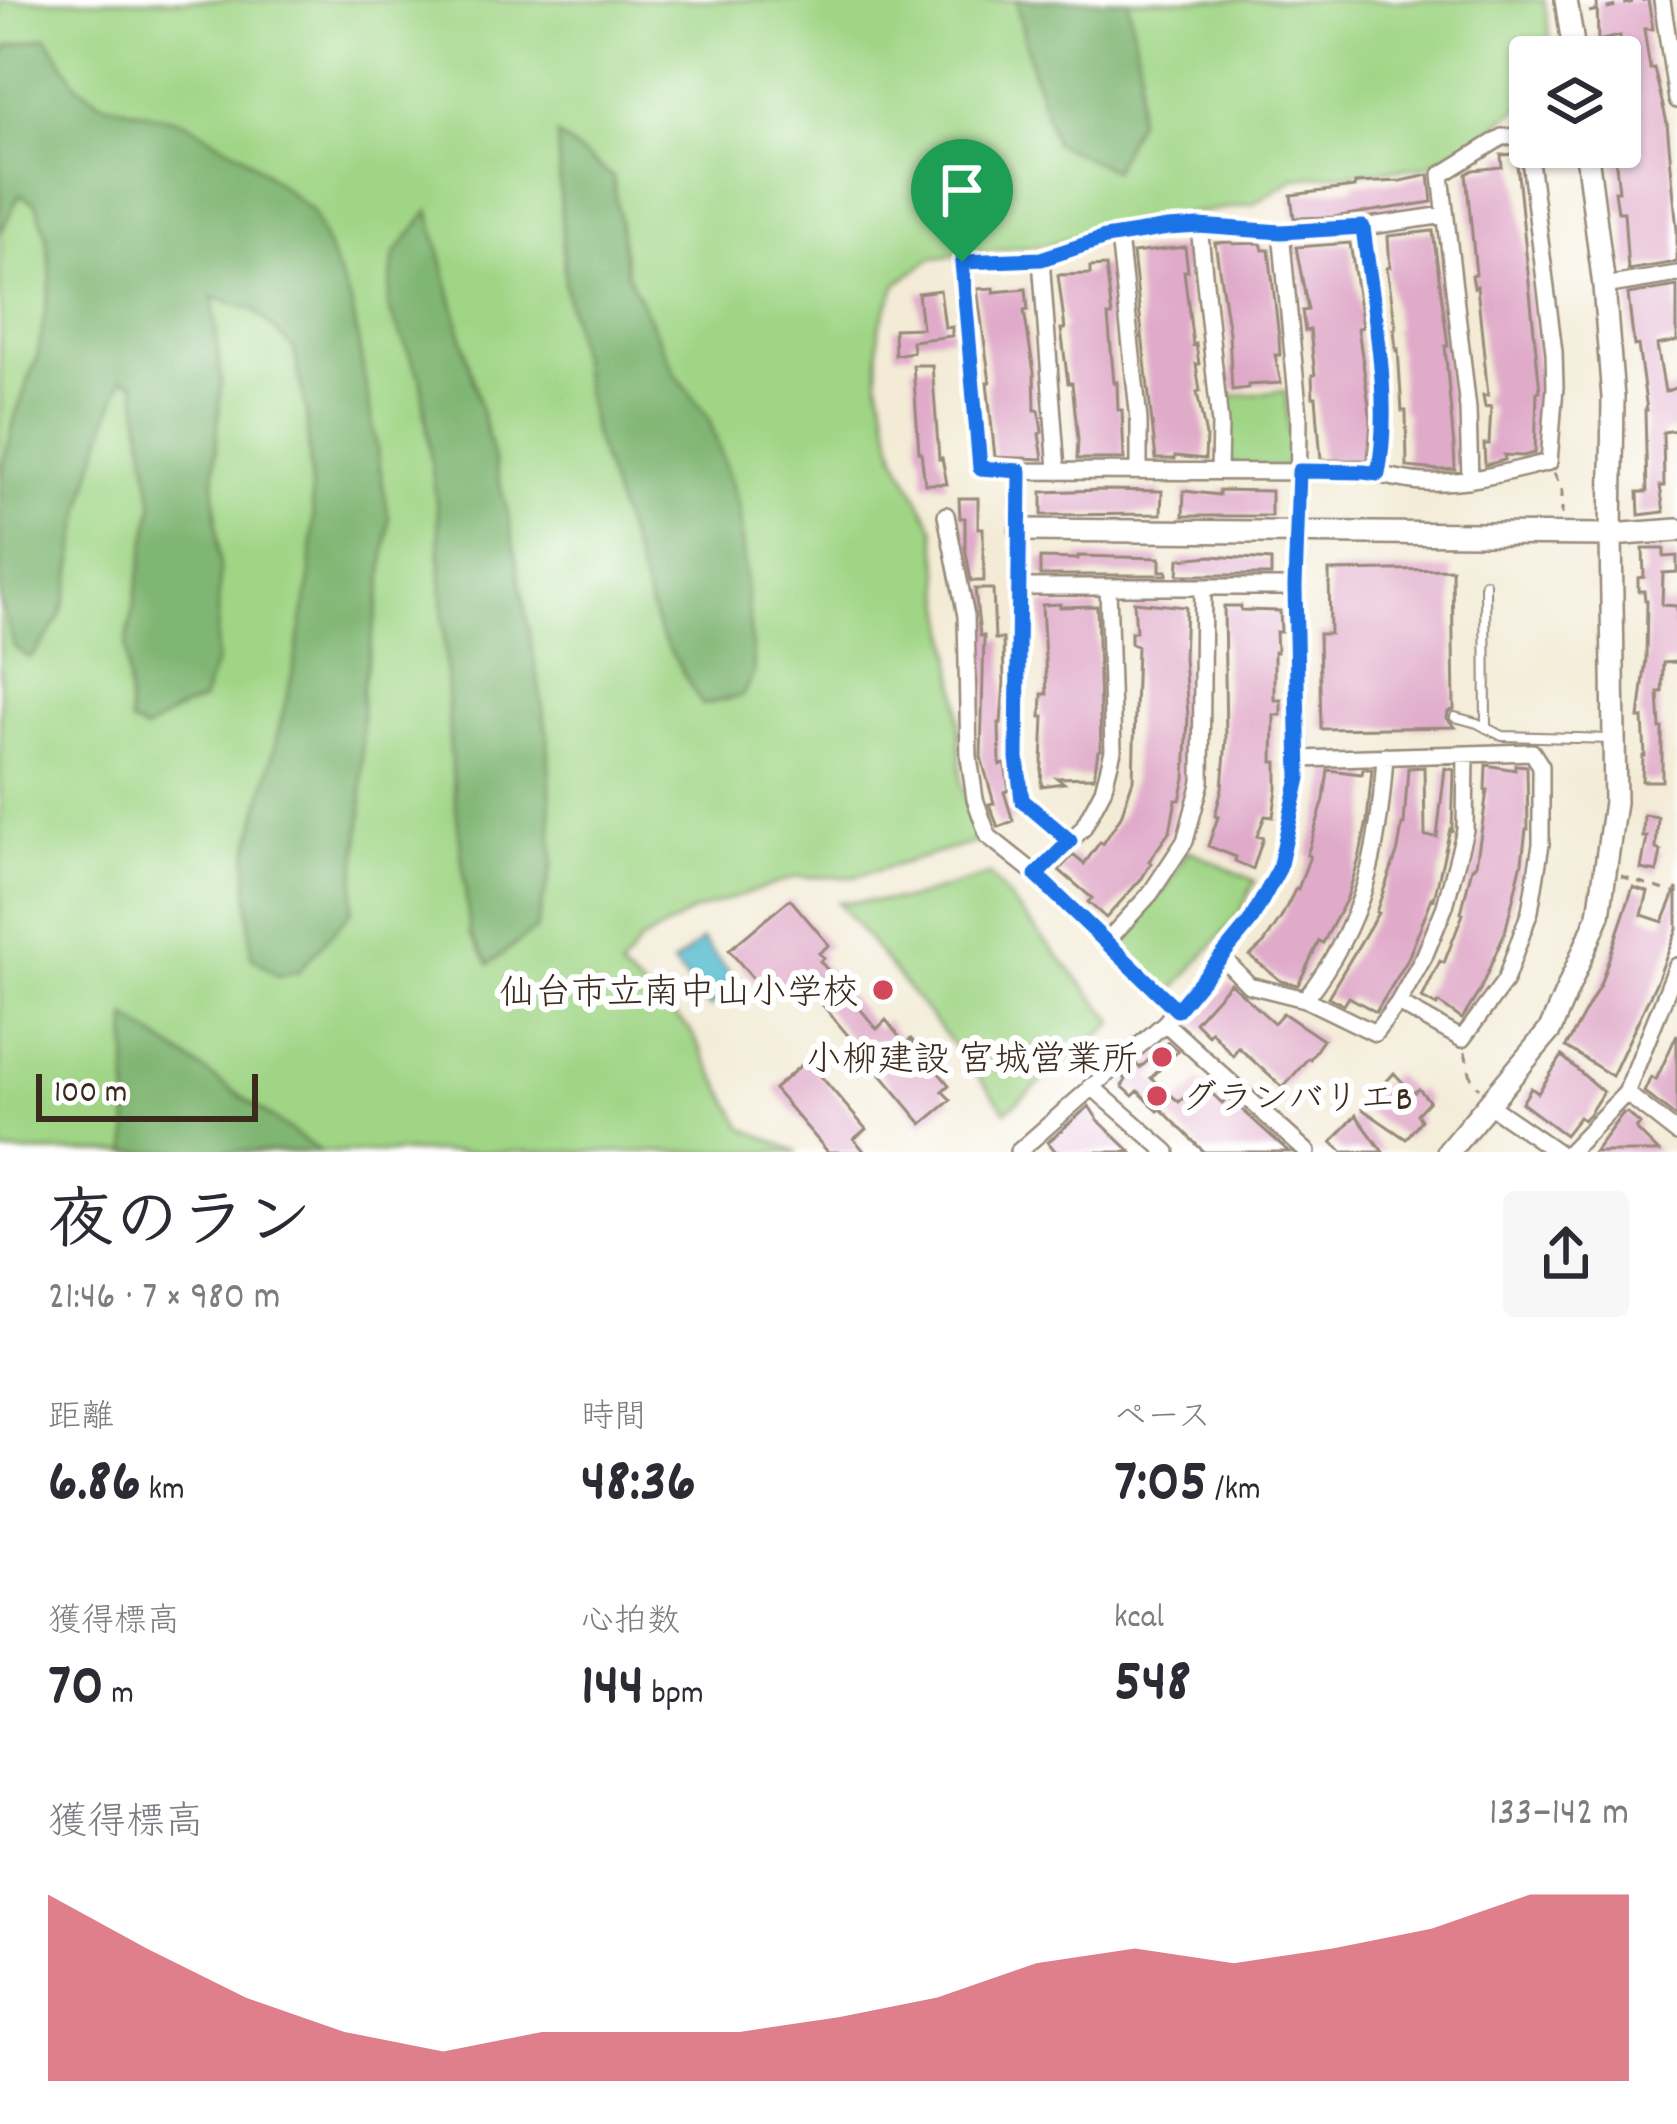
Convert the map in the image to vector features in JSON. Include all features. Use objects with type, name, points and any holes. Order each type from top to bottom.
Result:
[{"type":"street","points":[[1662,0],[1677,100]]},
{"type":"street","points":[[1445,214],[1363,227],[1281,232],[1168,228],[1105,238],[1041,259],[962,262],[980,468],[1364,472],[1418,482],[1470,480],[1549,462],[1554,352],[1527,136],[1502,137],[1441,176],[1468,410],[1470,480]]},
{"type":"street","points":[[1448,1152],[1486,1099],[1550,1030],[1599,915],[1615,802],[1613,398],[1589,168]]},
{"type":"street","points":[[1199,226],[1220,424],[1220,471]]},
{"type":"street","points":[[1363,227],[1380,374],[1384,442],[1378,474]]},
{"type":"street","points":[[1018,1152],[1171,1016],[1250,922],[1279,869],[1300,759],[1295,587],[1299,416],[1281,232]]},
{"type":"street","points":[[1119,237],[1139,420],[1139,470]]},
{"type":"street","points":[[1041,259],[1057,470]]},
{"type":"street","points":[[1604,286],[1677,274]]},
{"type":"street","points":[[1020,471],[1017,758],[1022,800],[1070,841]]},
{"type":"street","points":[[946,514],[966,616],[969,757],[975,799],[988,836],[1106,941],[1150,894],[1185,841],[1201,782],[1203,587]]},
{"type":"street","points":[[1020,530],[1611,535],[1677,530]]},
{"type":"street","points":[[1019,587],[1295,587]]},
{"type":"street","points":[[1036,875],[1083,828],[1103,790],[1113,751],[1108,587]]},
{"type":"street","points":[[1300,759],[1532,752],[1541,766],[1540,844],[1530,910],[1505,981],[1462,1039],[1398,1003]]},
{"type":"street","points":[[1221,956],[1249,985],[1306,999],[1375,1033],[1424,957],[1445,906],[1466,830],[1466,754]]},
{"type":"street","points":[[1306,999],[1331,967],[1372,871],[1382,815],[1385,756]]},
{"type":"street","points":[[1569,1152],[1626,1093],[1677,967]]},
{"type":"street","points":[[1171,1016],[1307,1152]]},
{"type":"street","points":[[1091,1086],[1167,1152]]},
{"type":"street","points":[[1626,1093],[1677,1133]]},
{"type":"street","points":[[1486,1099],[1557,1152]]},
{"type":"lane","points":[[1485,583],[1486,728]]},
{"type":"lane","points":[[1454,717],[1502,736],[1614,738]]},
{"type":"path","points":[[1572,7],[1646,0]]},
{"type":"path","points":[[1549,462],[1562,489],[1562,523]]},
{"type":"path","points":[[1614,874],[1677,894]]},
{"type":"path","points":[[1106,941],[1171,1016]]},
{"type":"path","points":[[1462,1039],[1471,1077],[1486,1099]]},
{"type":"green space","points":[[0,0],[1544,0],[1550,36],[1509,36],[1509,115],[1476,140],[1425,167],[1295,178],[1254,204],[1116,225],[1053,244],[932,258],[897,284],[879,327],[878,378],[896,456],[934,528],[958,696],[961,784],[981,841],[854,877],[796,877],[692,912],[640,942],[620,970],[689,1028],[744,1128],[798,1152],[0,1152]]},
{"type":"green space","points":[[1016,0],[1128,0],[1140,66],[1137,120],[1113,170],[1054,143]]},
{"type":"green space","points":[[47,37],[77,85],[103,103],[185,122],[243,155],[312,211],[352,306],[389,519],[362,690],[362,813],[352,910],[299,971],[278,976],[251,956],[247,859],[293,671],[310,579],[313,518],[306,412],[294,349],[254,310],[213,297],[221,383],[214,480],[220,571],[216,662],[202,701],[145,731],[130,723],[126,646],[153,505],[135,383],[122,379],[88,486],[62,610],[30,658],[14,647],[0,598],[0,480],[15,417],[38,354],[51,277],[46,234],[36,204],[20,194],[0,234],[0,57],[8,46]]},
{"type":"green space","points":[[557,135],[613,177],[627,273],[676,374],[709,419],[739,507],[754,673],[742,696],[702,705],[659,632],[594,435],[565,287]]},
{"type":"green space","points":[[429,210],[508,514],[548,737],[553,862],[536,929],[489,964],[470,933],[450,752],[438,517],[421,380],[388,307],[394,255]]},
{"type":"green space","points":[[1286,391],[1291,463],[1286,468],[1232,468],[1223,397]]},
{"type":"green space","points":[[1188,850],[1255,881],[1238,916],[1171,993],[1115,943],[1170,882]]},
{"type":"green space","points":[[989,875],[1115,1022],[1006,1111],[838,902],[905,900]]},
{"type":"green space","points":[[127,1017],[321,1152],[128,1152]]},
{"type":"water","points":[[702,940],[738,982],[710,1007],[673,964]]},
{"type":"building","points":[[1597,0],[1648,0],[1653,29],[1644,29],[1650,69],[1654,68],[1667,123],[1677,262],[1628,270],[1624,212],[1618,212],[1615,191],[1619,191],[1616,168],[1641,168],[1641,36],[1598,36]]},
{"type":"building","points":[[1509,154],[1509,168],[1517,168],[1540,391],[1535,453],[1504,455],[1505,460],[1485,465],[1491,406],[1485,407],[1483,395],[1488,395],[1472,275],[1476,274],[1466,174],[1502,167],[1501,155]]},
{"type":"building","points":[[1429,175],[1432,202],[1294,218],[1291,195]]},
{"type":"building","points":[[1433,231],[1448,346],[1455,469],[1439,470],[1407,467],[1406,411],[1402,411],[1387,268],[1388,236]]},
{"type":"building","points":[[1215,243],[1261,243],[1263,250],[1269,250],[1281,383],[1232,390]]},
{"type":"building","points":[[1350,243],[1371,420],[1368,460],[1321,460],[1310,330],[1305,331],[1302,311],[1308,310],[1296,247]]},
{"type":"building","points":[[1185,247],[1205,459],[1156,459],[1133,253]]},
{"type":"building","points":[[1106,266],[1124,459],[1077,459],[1058,275],[1090,274],[1090,267]]},
{"type":"building","points":[[1677,286],[1677,341],[1657,345],[1665,392],[1677,387],[1677,430],[1663,432],[1664,486],[1660,486],[1664,512],[1639,515],[1638,492],[1647,492],[1647,410],[1628,294]]},
{"type":"building","points":[[994,288],[994,292],[1026,289],[1028,310],[1024,311],[1043,459],[995,457],[977,289]]},
{"type":"building","points":[[940,290],[945,328],[952,327],[952,336],[912,341],[913,352],[895,355],[894,329],[922,328],[918,293]]},
{"type":"building","points":[[913,365],[932,365],[939,459],[947,484],[925,484]]},
{"type":"building","points":[[1219,490],[1271,491],[1271,516],[1183,516],[1184,491],[1219,495]]},
{"type":"building","points":[[1162,491],[1161,514],[1042,515],[1042,492]]},
{"type":"building","points":[[959,498],[978,498],[984,581],[971,581]]},
{"type":"building","points":[[1643,549],[1664,549],[1664,557],[1677,556],[1677,572],[1663,573],[1662,605],[1677,606],[1677,662],[1663,663],[1662,692],[1658,692],[1662,781],[1642,781],[1645,756],[1643,718],[1639,718],[1647,600],[1644,591],[1638,591],[1638,578],[1644,577]]},
{"type":"building","points":[[1040,558],[1160,558],[1160,571],[1167,575],[1040,575]]},
{"type":"building","points":[[1179,559],[1271,560],[1271,575],[1178,575]]},
{"type":"building","points":[[1452,569],[1454,709],[1447,718],[1455,727],[1321,729],[1319,634],[1330,634],[1329,571]]},
{"type":"building","points":[[975,589],[993,589],[995,639],[1003,639],[1000,765],[1005,764],[1009,790],[1004,792],[1013,821],[998,827],[981,757],[984,636],[980,636]]},
{"type":"building","points":[[1134,602],[1186,607],[1185,778],[1170,831],[1142,878],[1106,918],[1088,902],[1092,898],[1059,870],[1073,855],[1084,864],[1103,844],[1121,816],[1133,780]]},
{"type":"building","points":[[1042,605],[1097,606],[1101,750],[1094,777],[1057,778],[1064,783],[1041,786],[1042,694],[1047,694]]},
{"type":"building","points":[[1224,606],[1280,611],[1281,632],[1276,632],[1274,652],[1274,700],[1281,700],[1281,715],[1274,715],[1277,789],[1273,817],[1265,816],[1257,836],[1263,838],[1253,869],[1208,846],[1218,817],[1226,740]]},
{"type":"building","points":[[1486,765],[1515,770],[1515,765],[1527,766],[1528,829],[1505,932],[1462,1019],[1422,998],[1440,961],[1444,963],[1463,914],[1483,820]]},
{"type":"building","points":[[1424,767],[1425,836],[1437,837],[1445,768],[1454,770],[1452,830],[1434,899],[1407,961],[1376,1012],[1349,997],[1344,1005],[1328,997],[1378,913],[1404,825],[1408,768]]},
{"type":"building","points":[[1363,769],[1372,769],[1367,821],[1347,898],[1298,985],[1281,981],[1250,956],[1264,943],[1298,889],[1328,770],[1362,774]]},
{"type":"building","points":[[1644,815],[1658,817],[1656,849],[1661,851],[1657,872],[1641,869],[1647,837],[1643,837]]},
{"type":"building","points":[[1633,887],[1648,892],[1642,915],[1663,922],[1677,888],[1677,929],[1612,1076],[1566,1047],[1600,985]]},
{"type":"building","points":[[790,899],[829,945],[819,953],[824,958],[820,961],[877,1029],[886,1020],[905,1044],[911,1039],[922,1051],[931,1045],[943,1060],[934,1067],[949,1085],[942,1091],[951,1100],[922,1124],[800,978],[768,997],[729,950]]},
{"type":"building","points":[[1230,983],[1274,1023],[1283,1013],[1323,1040],[1283,1088],[1238,1047],[1233,1056],[1211,1031],[1208,1035],[1195,1022]]},
{"type":"building","points":[[1677,1034],[1677,1118],[1644,1092],[1651,1077],[1656,1080]]},
{"type":"building","points":[[1168,1042],[1178,1051],[1151,1078],[1179,1102],[1200,1082],[1222,1103],[1228,1097],[1289,1152],[1204,1152],[1161,1109],[1138,1091],[1133,1096],[1122,1086],[1123,1076],[1136,1064],[1140,1068]]},
{"type":"building","points":[[1562,1056],[1603,1092],[1589,1114],[1583,1120],[1579,1117],[1565,1135],[1522,1103],[1531,1088],[1538,1093]]},
{"type":"building","points":[[807,1060],[866,1129],[854,1139],[865,1152],[828,1152],[774,1089]]},
{"type":"building","points":[[1394,1073],[1413,1093],[1419,1089],[1429,1101],[1406,1139],[1362,1109]]},
{"type":"building","points":[[1089,1106],[1131,1152],[1056,1152],[1048,1142]]},
{"type":"building","points":[[1623,1113],[1640,1124],[1636,1129],[1659,1152],[1594,1152]]},
{"type":"building","points":[[1356,1115],[1383,1152],[1343,1152],[1332,1142]]},
{"type":"place","name":"仙台市立南中山小学校","points":[[883,990]]},
{"type":"place","name":"小柳建設 宮城営業所","points":[[1162,1057]]},
{"type":"place","name":"グランバリエB","points":[[1157,1096]]},
{"type":"route","points":[[1363,227],[1380,374],[1384,442],[1378,474],[1299,471],[1295,587],[1299,778],[1279,869],[1250,922],[1177,1010],[1036,875],[1070,841],[1022,800],[1017,758],[1020,471],[980,468],[962,262],[1041,259],[1105,238],[1168,228],[1281,232],[1363,227]]}]
